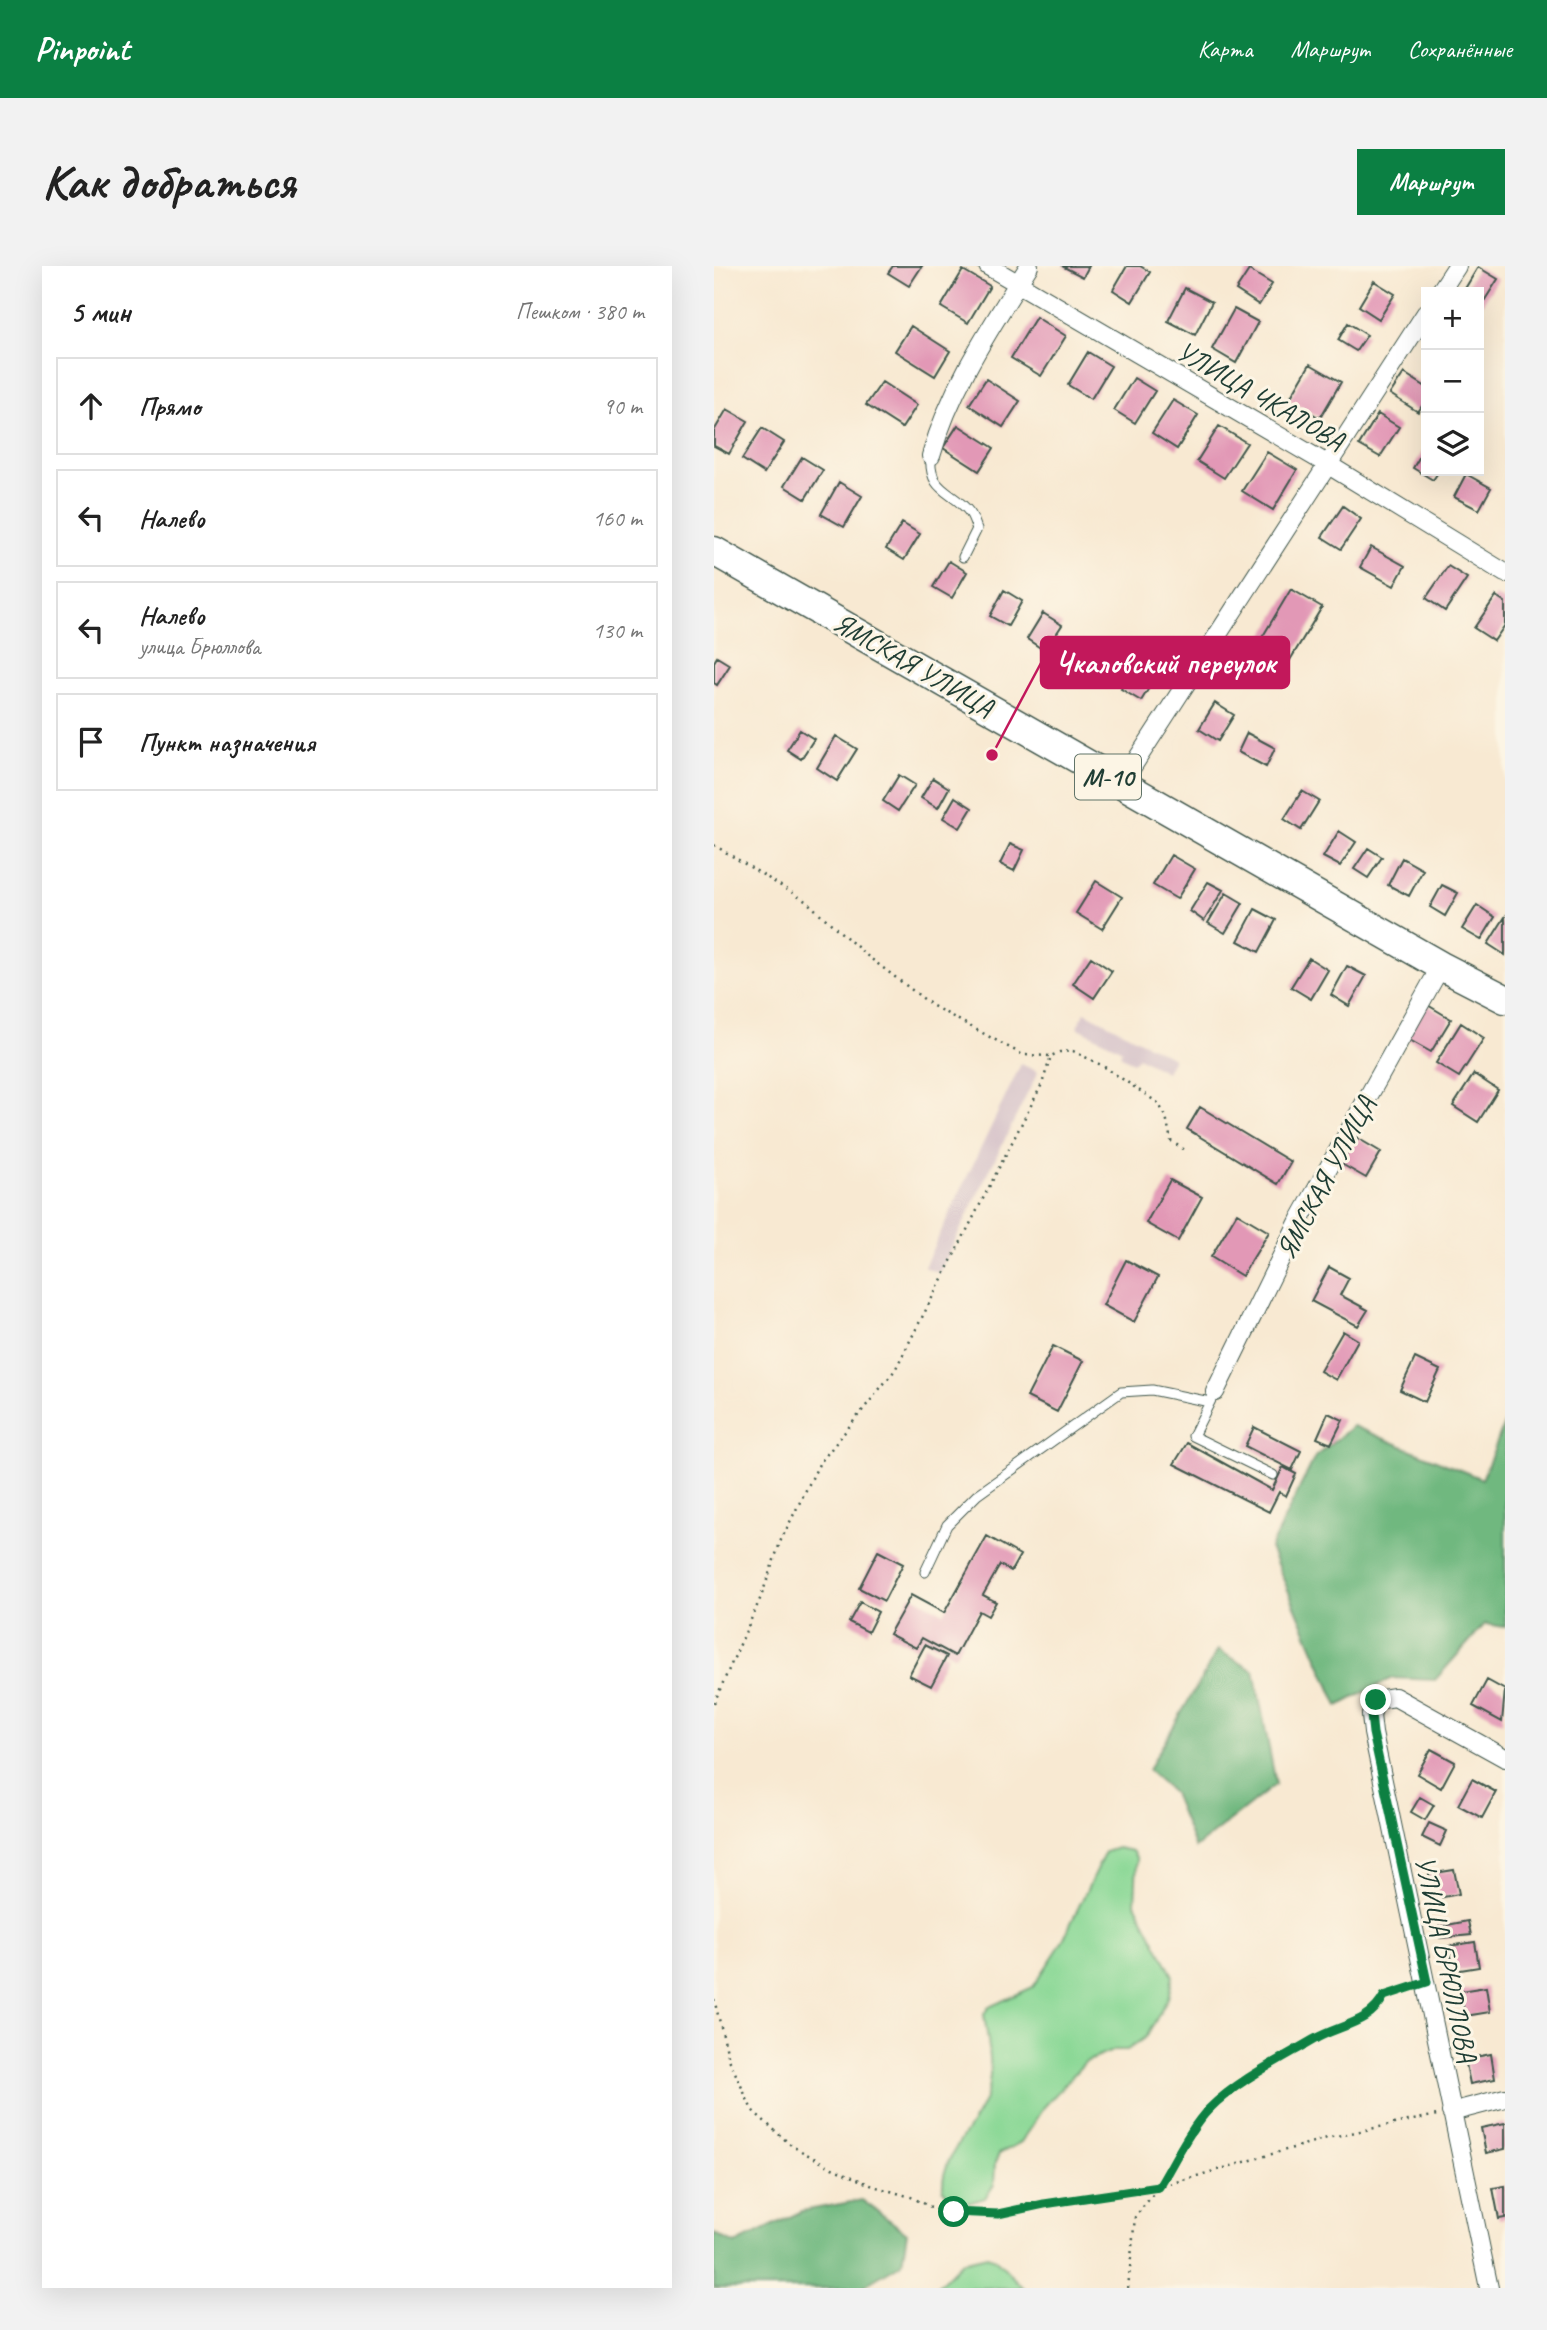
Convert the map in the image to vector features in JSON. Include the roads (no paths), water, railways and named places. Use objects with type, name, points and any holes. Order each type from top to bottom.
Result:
[{"type":"highway","name":"ЯМСКАЯ УЛИЦА","points":[[714,551],[1441,966],[1505,999]]},
{"type":"street","name":"УЛИЦА ЧКАЛОВА","points":[[988,266],[1327,464],[1505,573]]},
{"type":"street","points":[[932,456],[940,424],[966,369],[1028,266]]},
{"type":"street","points":[[1443,287],[1457,266]]},
{"type":"street","points":[[1121,784],[1421,321]]},
{"type":"street","name":"ЯМСКАЯ УЛИЦА","points":[[1212,1397],[1300,1219],[1441,966]]},
{"type":"street","name":"УЛИЦА БРЮЛЛОВА","points":[[1489,2288],[1373,1733],[1371,1715],[1376,1700],[1395,1697],[1505,1758]]},
{"type":"street","points":[[1451,2112],[1505,2098]]},
{"type":"lane","points":[[932,456],[930,469],[940,490],[971,513],[977,529],[963,557]]},
{"type":"lane","points":[[925,1572],[947,1525],[977,1495],[1121,1392],[1152,1390],[1212,1397],[1193,1436],[1273,1475]]},
{"type":"place","name":"Чкаловский переулок","points":[[992,755]]}]
